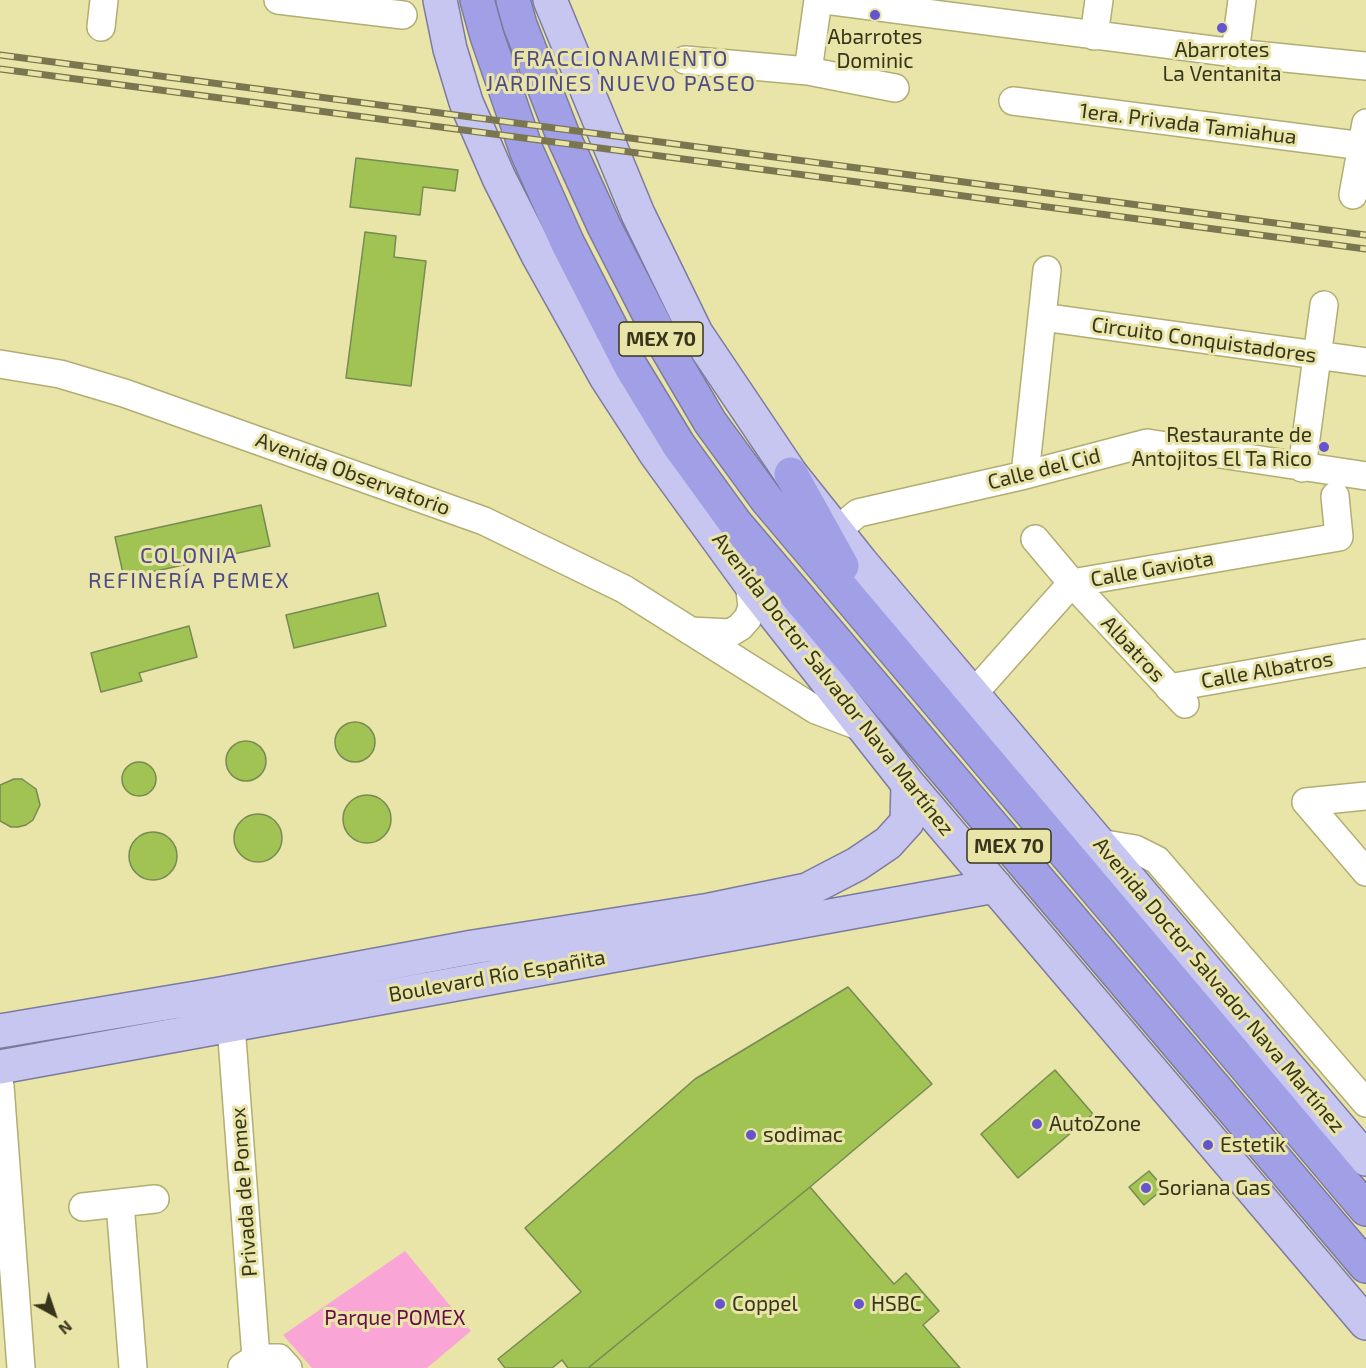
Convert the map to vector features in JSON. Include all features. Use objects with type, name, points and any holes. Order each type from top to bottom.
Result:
[{"type":"highway","name":"Avenida Doctor Salvador Nava Martínez","points":[[477,0],[527,152],[568,244],[631,368],[678,444],[736,524],[1356,1254]]},
{"type":"highway","name":"Avenida Doctor Salvador Nava Martínez","points":[[513,0],[520,25],[564,138],[604,226],[666,347],[710,422],[767,500],[1366,1209]]},
{"type":"highway","points":[[631,368],[679,484]]},
{"type":"highway","points":[[791,474],[881,636]]},
{"type":"main road","name":"Avenida Doctor Salvador Nava Martínez","points":[[440,0],[450,49],[466,102],[499,178],[539,257],[606,377],[679,484],[749,582],[908,784],[1366,1323]]},
{"type":"main road","name":"Avenida Doctor Salvador Nava Martínez","points":[[550,0],[638,214],[696,333],[791,474],[836,531],[1366,1159]]},
{"type":"main road","name":"Boulevard Río Españita","points":[[0,1031],[220,994],[473,947],[710,910],[807,890],[857,864],[888,843],[907,822],[908,784]]},
{"type":"main road","name":"Boulevard Río Españita","points":[[0,1067],[995,886]]},
{"type":"street","points":[[101,27],[104,0]]},
{"type":"street","points":[[278,0],[403,15]]},
{"type":"street","points":[[808,71],[818,0]]},
{"type":"street","points":[[825,0],[956,9],[1094,36],[1366,66]]},
{"type":"street","points":[[1094,36],[1099,0]]},
{"type":"street","points":[[1235,53],[1242,0]]},
{"type":"street","points":[[685,60],[808,71],[895,88]]},
{"type":"street","name":"1era. Privada Tamiahua","points":[[1013,101],[1364,135]]},
{"type":"street","points":[[1353,195],[1364,135]]},
{"type":"street","points":[[1025,475],[1047,270]]},
{"type":"street","points":[[1302,468],[1324,305]]},
{"type":"street","name":"Circuito Conquistadores","points":[[1042,317],[1366,362]]},
{"type":"street","name":"Avenida Observatorio","points":[[0,364],[60,374],[124,393],[484,521],[624,589],[816,710],[864,728]]},
{"type":"street","name":"Calle del Cid","points":[[836,531],[858,513],[1025,475],[1147,443],[1366,476]]},
{"type":"street","name":"Calle Gaviota","points":[[973,694],[1072,583],[1339,537],[1335,496]]},
{"type":"street","name":"Albatros","points":[[1035,539],[1072,583],[1177,696]]},
{"type":"street","points":[[688,631],[730,633],[740,627],[748,618],[752,608],[749,582]]},
{"type":"street","name":"Calle Albatros","points":[[1177,696],[1366,653]]},
{"type":"street","points":[[1366,796],[1306,802],[1366,872]]},
{"type":"street","points":[[1099,843],[1135,849],[1157,860],[1366,1103]]},
{"type":"street","name":"Privada de Pomex","points":[[231,1025],[266,1363]]},
{"type":"street","points":[[0,1086],[21,1368]]},
{"type":"street","points":[[82,1207],[154,1199]]},
{"type":"street","points":[[120,1203],[133,1368]]},
{"type":"green space","name":"Parque POMEX","points":[[405,1251],[471,1331],[427,1368],[312,1368],[283,1335]]},
{"type":"building","points":[[356,158],[458,170],[455,191],[423,187],[420,215],[350,207]]},
{"type":"building","points":[[365,232],[396,236],[394,257],[426,261],[411,386],[346,378]]},
{"type":"building","points":[[261,505],[270,546],[124,578],[115,537]]},
{"type":"building","points":[[378,593],[386,626],[294,648],[286,615]]},
{"type":"building","points":[[189,626],[197,657],[139,673],[142,681],[101,692],[91,653]]},
{"type":"building","points":[[355,722],[369,728],[375,742],[369,756],[355,762],[341,756],[335,742],[341,728]]},
{"type":"building","points":[[246,741],[260,747],[266,761],[260,775],[246,781],[232,775],[226,761],[232,747]]},
{"type":"building","points":[[139,762],[151,767],[156,779],[151,791],[139,796],[127,791],[122,779],[127,767]]},
{"type":"building","points":[[14,779],[22,779],[36,789],[40,805],[33,820],[18,827],[11,827],[0,821],[0,785]]},
{"type":"building","points":[[362,795],[372,795],[384,802],[391,814],[391,824],[384,836],[372,843],[362,843],[347,832],[343,824],[343,814],[354,799]]},
{"type":"building","points":[[253,814],[263,814],[275,821],[282,833],[282,843],[275,855],[263,862],[253,862],[238,851],[234,843],[234,833],[245,818]]},
{"type":"building","points":[[148,832],[158,832],[170,839],[177,851],[177,861],[170,873],[158,880],[148,880],[133,869],[129,861],[129,851],[140,836]]},
{"type":"building","name":"sodimac","points":[[848,987],[932,1084],[588,1368],[568,1368],[562,1360],[552,1368],[505,1368],[498,1359],[581,1292],[525,1228],[695,1079]]},
{"type":"building","name":"AutoZone","points":[[1055,1070],[1093,1114],[1018,1178],[981,1134]]},
{"type":"building","name":"Soriana Gas","points":[[1149,1171],[1164,1188],[1144,1205],[1129,1187]]},
{"type":"building","points":[[810,1187],[894,1284],[906,1273],[939,1311],[923,1325],[960,1368],[588,1368]]},
{"type":"railway","points":[[0,55],[1366,235]]},
{"type":"railway","points":[[0,69],[1366,249]]},
{"type":"place","name":"Abarrotes Dominic","points":[[875,15]]},
{"type":"place","name":"Abarrotes La Ventanita","points":[[1222,28]]},
{"type":"place","name":"Restaurante de Antojitos El Ta Rico","points":[[1324,447]]},
{"type":"place","name":"AutoZone","points":[[1037,1124]]},
{"type":"place","name":"sodimac","points":[[751,1135]]},
{"type":"place","name":"Estetik","points":[[1208,1145]]},
{"type":"place","name":"Soriana Gas","points":[[1146,1188]]},
{"type":"place","name":"Coppel","points":[[720,1304]]},
{"type":"place","name":"HSBC","points":[[859,1304]]},
{"type":"district","name":"FRACCIONAMIENTO JARDINES NUEVO PASEO","points":[[621,72]]},
{"type":"district","name":"COLONIA REFINERÍA PEMEX","points":[[189,568]]}]
